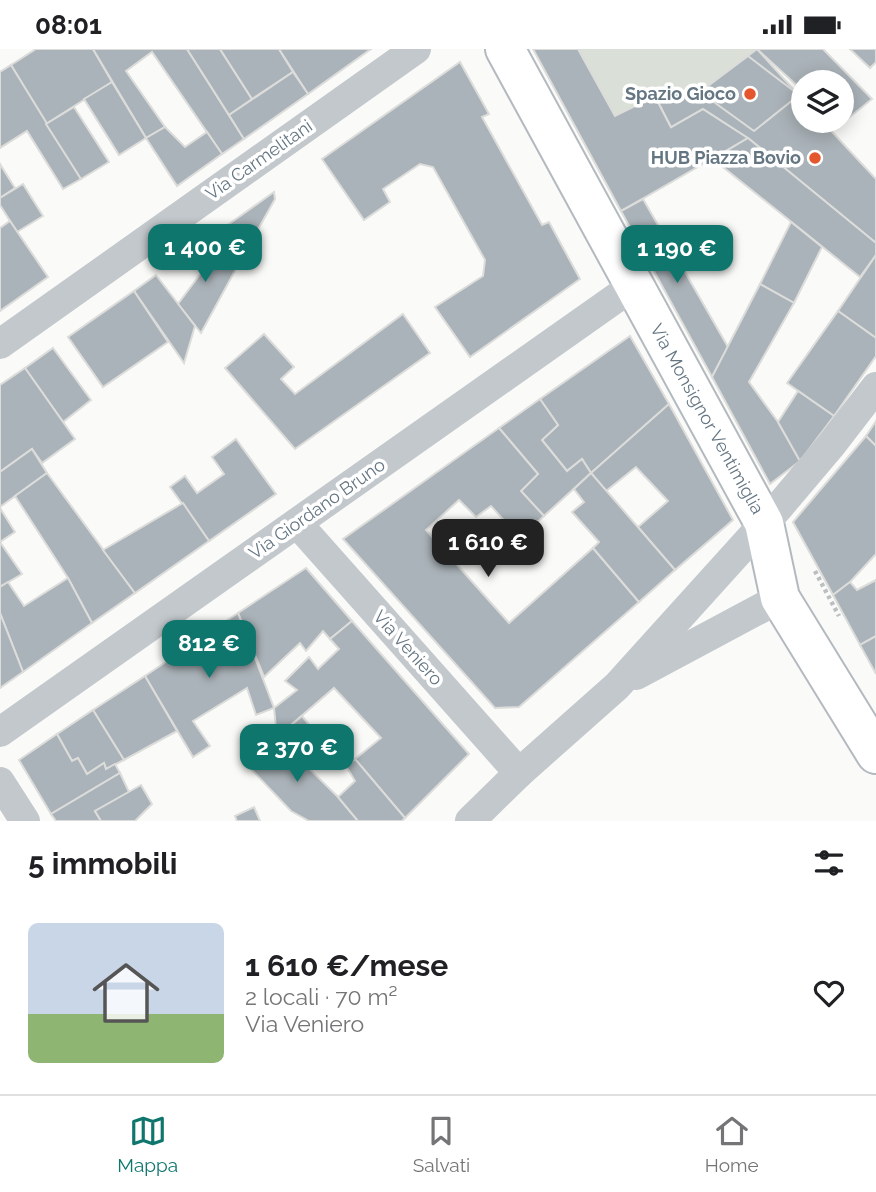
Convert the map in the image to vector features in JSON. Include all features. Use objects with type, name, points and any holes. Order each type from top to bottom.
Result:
[{"type":"main road","name":"Via Monsignor Ventimiglia","points":[[505,49],[764,523],[779,598],[876,754]]},
{"type":"street","name":"Via Carmelitani","points":[[0,344],[416,49]]},
{"type":"street","name":"Via Giordano Bruno","points":[[0,732],[633,286]]},
{"type":"street","points":[[470,821],[617,685],[764,523],[839,436],[876,387]]},
{"type":"street","name":"Via Veniero","points":[[297,523],[519,773]]},
{"type":"street","points":[[617,685],[779,598]]},
{"type":"street","points":[[0,782],[24,821]]},
{"type":"path","points":[[813,568],[845,626]]},
{"type":"shaded area","points":[[578,49],[757,49],[693,98],[666,89],[615,116]]},
{"type":"building","points":[[36,49],[93,49],[112,82],[46,124],[11,65]]},
{"type":"building","points":[[93,49],[187,49],[244,139],[222,154],[152,52],[126,71],[165,127],[146,138]]},
{"type":"building","points":[[187,49],[220,49],[252,99],[229,115]]},
{"type":"building","points":[[220,49],[279,49],[293,72],[252,99]]},
{"type":"building","points":[[279,49],[371,49],[308,94]]},
{"type":"building","points":[[533,49],[578,49],[615,116],[655,96],[671,127],[703,109],[748,138],[621,211]]},
{"type":"building","name":"HUB Piazza Bovio","points":[[757,49],[791,87],[791,133],[833,133],[876,179],[876,243],[748,138],[703,109],[671,127],[655,96],[666,89],[693,98]]},
{"type":"building","points":[[757,49],[823,49],[844,70],[791,70],[791,80]]},
{"type":"building","points":[[850,49],[876,49],[876,62],[870,68]]},
{"type":"building","name":"Spazio Gioco","points":[[748,56],[791,89],[791,101],[754,131],[700,92]]},
{"type":"building","points":[[460,62],[489,114],[482,117],[542,225],[549,222],[580,279],[470,357],[435,307],[483,276],[485,260],[433,167],[420,164],[383,189],[390,202],[364,220],[322,159]]},
{"type":"building","points":[[11,65],[81,179],[63,189],[27,131],[0,148],[0,72]]},
{"type":"building","points":[[293,72],[308,94],[244,139],[229,115]]},
{"type":"building","points":[[854,81],[872,99],[854,114]]},
{"type":"building","points":[[112,82],[146,138],[119,155],[84,99]]},
{"type":"building","points":[[74,107],[109,162],[81,179],[46,124]]},
{"type":"building","points":[[165,127],[185,147],[207,132],[222,154],[177,186],[146,138]]},
{"type":"building","points":[[748,138],[876,243],[876,255],[860,277],[713,159]]},
{"type":"building","points":[[0,164],[15,188],[0,198]]},
{"type":"building","points":[[23,184],[43,216],[17,232],[0,205],[0,198]]},
{"type":"building","points":[[274,192],[275,199],[237,267],[224,268],[208,239]]},
{"type":"building","points":[[643,199],[728,347],[712,377],[621,211]]},
{"type":"building","points":[[10,221],[48,277],[0,311],[0,228]]},
{"type":"building","points":[[791,222],[822,247],[794,303],[760,284]]},
{"type":"building","points":[[208,239],[224,268],[237,267],[201,333],[178,304],[204,269],[174,263]]},
{"type":"building","points":[[876,255],[876,338],[838,311]]},
{"type":"building","points":[[156,275],[195,326],[184,363],[134,291]]},
{"type":"building","points":[[760,284],[794,303],[749,382],[778,422],[800,461],[770,484],[712,377]]},
{"type":"building","points":[[134,291],[168,342],[103,387],[68,337]]},
{"type":"building","points":[[838,311],[876,338],[876,356],[834,416],[787,383]]},
{"type":"building","points":[[403,314],[430,353],[295,449],[225,368],[264,334],[294,367],[281,379],[295,394]]},
{"type":"building","points":[[630,336],[669,404],[591,473],[582,459],[567,471],[542,440],[558,425],[540,399]]},
{"type":"building","points":[[53,348],[91,400],[63,422],[25,368]]},
{"type":"building","points":[[25,368],[75,439],[42,463],[32,449],[0,472],[0,385]]},
{"type":"building","points":[[798,391],[834,416],[800,461],[778,422]]},
{"type":"building","points":[[540,399],[558,425],[542,440],[567,471],[582,459],[591,473],[544,516],[521,491],[538,474],[499,428]]},
{"type":"building","points":[[669,404],[733,520],[675,570],[638,527],[668,501],[636,467],[606,491],[591,473]]},
{"type":"building","points":[[876,421],[876,446],[866,436]]},
{"type":"building","points":[[499,428],[538,474],[521,491],[544,516],[520,538],[491,506],[476,517],[459,500],[426,530],[509,623],[593,548],[639,602],[519,707],[495,708],[343,539]]},
{"type":"building","points":[[866,436],[876,446],[876,554],[850,582],[833,595],[793,522]]},
{"type":"building","points":[[236,439],[276,494],[209,541],[170,487],[185,476],[197,493],[224,474],[212,457]]},
{"type":"building","points":[[32,449],[47,473],[0,507],[0,472]]},
{"type":"building","points":[[47,473],[135,593],[92,623],[68,578],[15,496]]},
{"type":"building","points":[[591,473],[675,570],[639,602],[593,548],[599,542],[572,512],[584,502],[574,489]]},
{"type":"building","points":[[183,503],[209,541],[135,593],[103,550]]},
{"type":"building","points":[[0,508],[15,532],[0,542]]},
{"type":"building","points":[[0,542],[22,574],[0,587]]},
{"type":"building","points":[[306,568],[352,621],[330,639],[323,631],[306,651],[300,643],[264,677],[238,613]]},
{"type":"building","points":[[68,578],[92,623],[23,672],[0,613],[0,587],[8,582],[24,606]]},
{"type":"building","points":[[876,580],[876,636],[860,645],[833,595],[850,582],[857,590]]},
{"type":"building","points":[[0,613],[23,672],[0,688]]},
{"type":"building","points":[[238,613],[274,708],[256,715],[247,688],[193,721],[210,746],[193,757],[145,676]]},
{"type":"building","points":[[352,621],[469,754],[405,818],[355,759],[381,738],[334,688],[277,737],[274,708],[297,690],[285,681],[309,657],[318,669],[339,649],[330,639]]},
{"type":"building","points":[[876,636],[876,674],[860,645]]},
{"type":"building","points":[[145,676],[177,731],[124,760],[93,710]]},
{"type":"building","points":[[93,710],[124,760],[106,769],[104,763],[87,774],[78,758],[72,761],[57,734]]},
{"type":"building","points":[[302,716],[328,748],[307,766],[277,737]]},
{"type":"building","points":[[57,734],[72,761],[78,758],[87,774],[104,763],[106,769],[115,764],[120,773],[51,814],[19,760]]},
{"type":"building","points":[[277,737],[338,797],[358,821],[309,821],[291,811],[252,770],[247,754],[254,748],[262,757],[267,754],[264,740]]},
{"type":"building","points":[[355,759],[405,818],[402,821],[358,821],[338,797],[355,781],[346,766]]},
{"type":"building","points":[[120,773],[129,792],[95,811],[101,821],[56,821],[51,814]]},
{"type":"building","points":[[141,785],[152,804],[135,821],[101,821],[95,811]]},
{"type":"building","points":[[254,807],[260,821],[237,821],[235,816]]},
{"type":"place","name":"Spazio Gioco","points":[[750,94]]},
{"type":"place","name":"HUB Piazza Bovio","points":[[815,158]]}]
